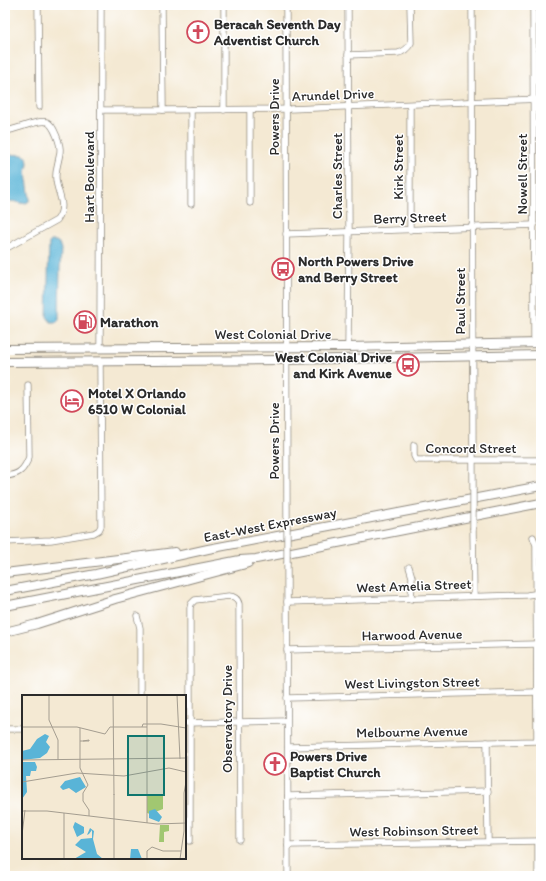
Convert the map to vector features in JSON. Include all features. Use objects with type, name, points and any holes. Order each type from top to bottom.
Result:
[{"type":"highway","name":"West Colonial Drive","points":[[5,349],[348,347],[537,343]]},
{"type":"highway","points":[[100,361],[108,355],[144,348]]},
{"type":"highway","points":[[57,361],[90,356],[97,353],[100,349]]},
{"type":"highway","name":"West Colonial Drive","points":[[5,362],[286,360],[541,355]]},
{"type":"highway","name":"East-West Expressway","points":[[5,591],[96,574],[208,549],[541,486]]},
{"type":"highway","name":"East-West Expressway","points":[[5,606],[240,560],[256,559],[541,503]]},
{"type":"highway","points":[[5,573],[208,549]]},
{"type":"highway","points":[[5,632],[38,624],[115,599],[242,565],[256,559]]},
{"type":"street","points":[[38,5],[39,107]]},
{"type":"street","name":"Hart Boulevard","points":[[100,349],[101,5]]},
{"type":"street","points":[[162,5],[163,110]]},
{"type":"street","points":[[224,5],[224,110]]},
{"type":"street","name":"Powers Drive","points":[[286,5],[288,876]]},
{"type":"street","name":"Charles Street","points":[[348,5],[348,347]]},
{"type":"street","points":[[348,55],[398,53],[408,48],[410,43],[410,5]]},
{"type":"street","name":"Paul Street","points":[[472,5],[474,596]]},
{"type":"street","name":"Nowell Street","points":[[534,5],[534,225],[537,343]]},
{"type":"street","name":"Arundel Drive","points":[[101,110],[250,110],[541,99]]},
{"type":"street","name":"Kirk Street","points":[[410,105],[410,230]]},
{"type":"street","points":[[191,110],[191,204]]},
{"type":"street","points":[[250,110],[250,203]]},
{"type":"street","points":[[5,131],[41,122],[50,124],[54,130],[60,149],[56,181],[60,196],[61,214],[57,220],[5,249]]},
{"type":"street","name":"Berry Street","points":[[286,234],[534,225]]},
{"type":"street","points":[[5,542],[51,540],[94,533],[99,530],[101,526],[100,361]]},
{"type":"street","points":[[5,476],[12,476],[20,472],[26,465],[29,457],[28,385]]},
{"type":"street","name":"Concord Street","points":[[414,445],[414,456],[416,460],[541,460]]},
{"type":"street","points":[[533,537],[536,545],[538,594],[537,692],[539,719]]},
{"type":"street","points":[[409,567],[412,577],[411,599]]},
{"type":"street","name":"West Amelia Street","points":[[287,602],[538,594]]},
{"type":"street","name":"Observatory Drive","points":[[187,723],[191,604],[198,599],[232,596],[236,598],[239,604],[240,840]]},
{"type":"street","points":[[137,616],[140,622],[140,695]]},
{"type":"street","name":"Harwood Avenue","points":[[287,650],[537,644]]},
{"type":"street","name":"West Livingston Street","points":[[287,698],[537,692]]},
{"type":"street","name":"Melbourne Avenue","points":[[288,747],[537,741],[539,719]]},
{"type":"street","points":[[190,841],[187,723],[287,721]]},
{"type":"street","points":[[5,729],[22,729]]},
{"type":"street","points":[[488,742],[488,842]]},
{"type":"street","points":[[288,796],[488,791]]},
{"type":"street","points":[[538,876],[540,841]]},
{"type":"street","name":"West Robinson Street","points":[[288,845],[540,841]]},
{"type":"water","points":[[5,154],[23,155],[27,157],[28,163],[26,172],[30,200],[27,202],[21,203],[12,201],[5,204]]},
{"type":"water","points":[[51,241],[56,241],[59,243],[61,249],[59,319],[57,322],[51,322],[47,317],[49,243]]},
{"type":"place","name":"Beracah Seventh Day Adventist Church","points":[[198,32]]},
{"type":"place","name":"North Powers Drive and Berry Street","points":[[283,269]]},
{"type":"place","name":"Marathon","points":[[85,322]]},
{"type":"place","name":"West Colonial Drive and Kirk Avenue","points":[[408,365]]},
{"type":"place","name":"Motel X Orlando 6510 W Colonial","points":[[72,401]]},
{"type":"place","name":"Powers Drive Baptist Church","points":[[275,764]]}]
